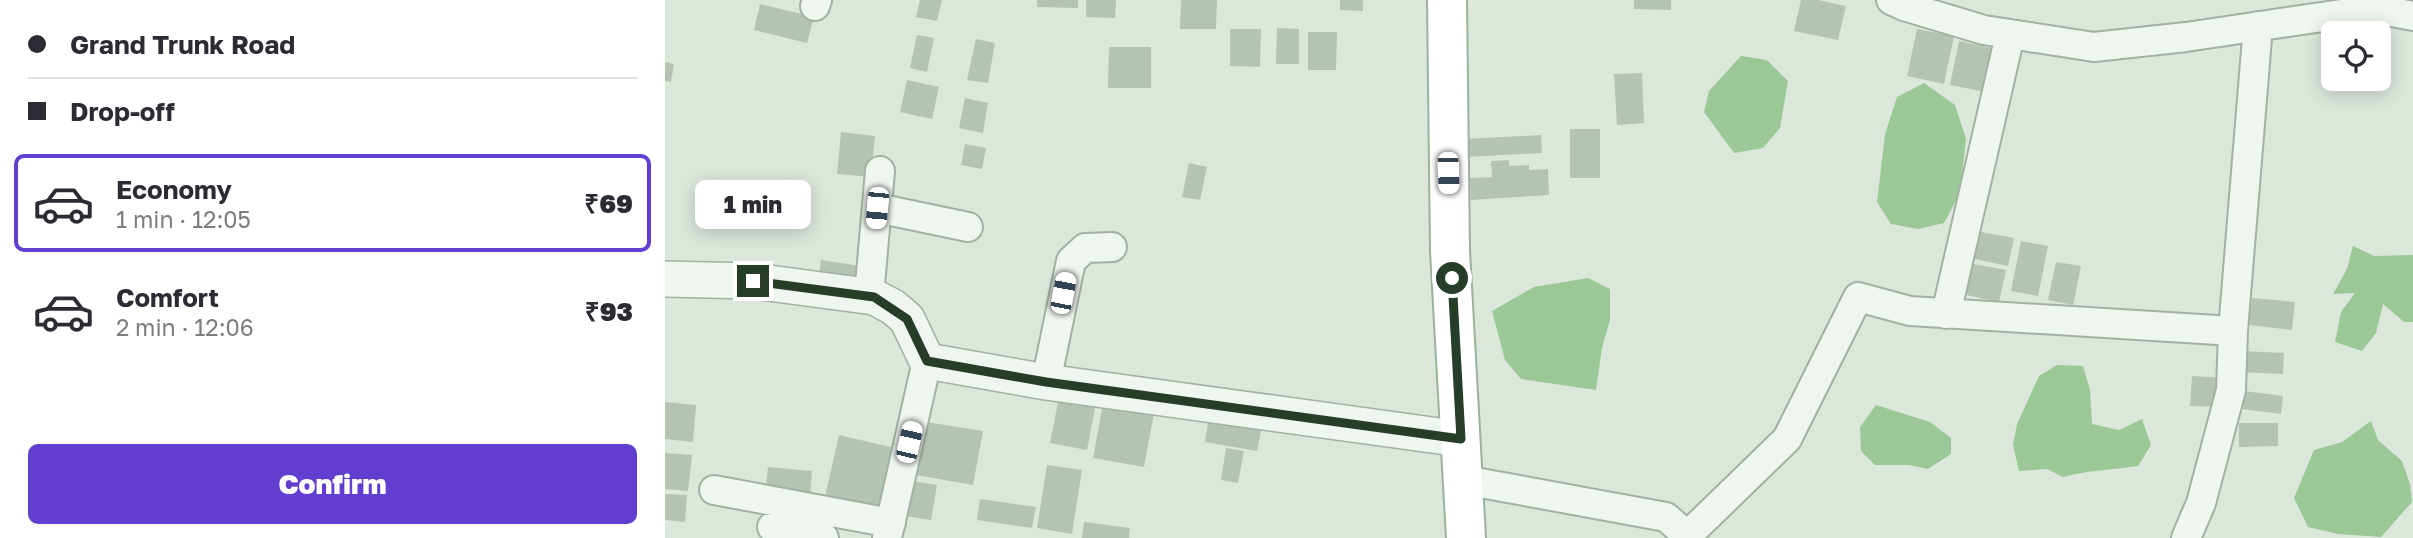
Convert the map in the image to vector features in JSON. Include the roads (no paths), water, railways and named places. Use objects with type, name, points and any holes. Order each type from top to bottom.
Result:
[{"type":"main road","points":[[1447,0],[1450,251],[1466,538]]},
{"type":"street","points":[[1900,2],[2010,35],[2094,47],[2258,26],[2293,11],[2376,9],[2413,16]]},
{"type":"street","points":[[2186,538],[2201,503],[2231,390],[2233,331],[2258,26]]},
{"type":"street","points":[[1946,314],[2010,35]]},
{"type":"street","points":[[869,296],[880,171]]},
{"type":"street","points":[[877,208],[968,228]]},
{"type":"street","points":[[1046,382],[1071,261],[1085,248],[1112,247]]},
{"type":"street","points":[[665,279],[753,281],[874,297],[893,307],[907,319],[927,361],[889,530],[714,489]]},
{"type":"street","points":[[1464,480],[1666,517],[1688,537],[1787,439],[1858,297],[1910,311],[2233,331]]},
{"type":"street","points":[[927,361],[1046,382],[1461,439]]},
{"type":"street","points":[[772,527],[824,538]]}]
